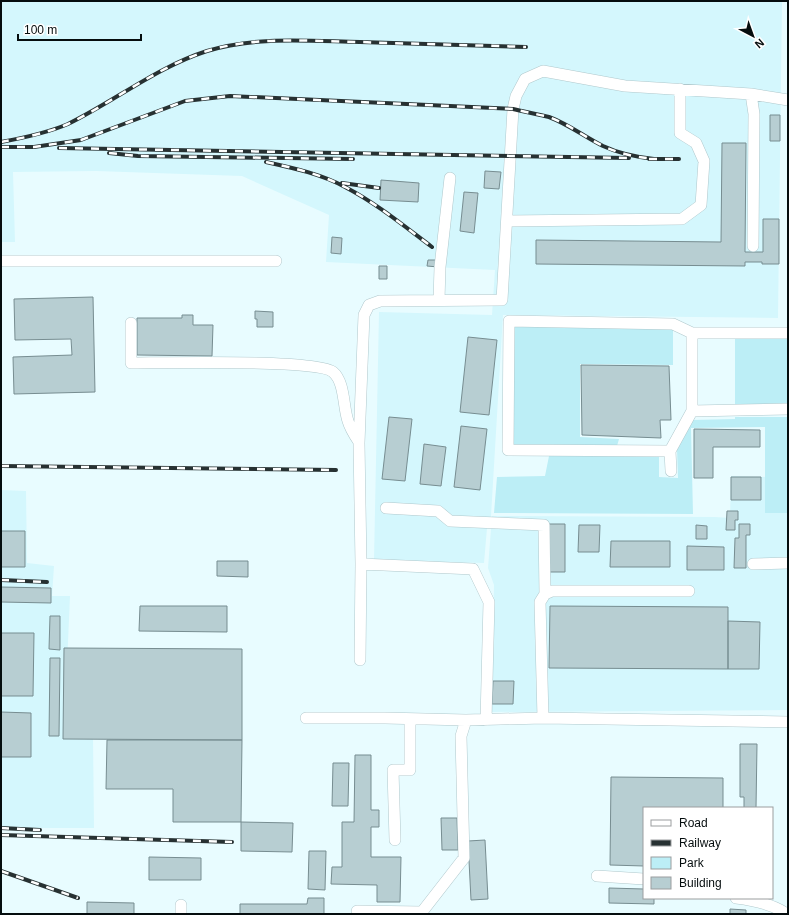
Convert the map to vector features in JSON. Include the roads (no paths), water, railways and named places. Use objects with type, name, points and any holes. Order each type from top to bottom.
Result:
[{"type":"street","points":[[360,660],[361,564],[359,443],[364,315],[369,305],[380,301],[502,300],[513,109],[516,96],[525,79],[542,71],[625,86],[751,94],[788,100]]},
{"type":"street","points":[[507,220],[682,219],[701,205],[704,162],[696,143],[680,133],[680,90]]},
{"type":"street","points":[[751,94],[754,114],[753,246]]},
{"type":"street","points":[[439,300],[440,267],[450,178]]},
{"type":"street","points":[[1,261],[276,261]]},
{"type":"street","points":[[670,450],[508,450],[509,321],[673,324],[692,333],[788,333]]},
{"type":"street","points":[[131,323],[131,363],[290,364],[322,368],[333,372],[340,380],[348,422],[359,443]]},
{"type":"street","points":[[671,470],[670,450],[692,411],[692,333]]},
{"type":"street","points":[[692,411],[788,410]]},
{"type":"street","points":[[386,508],[438,510],[450,521],[544,525],[545,594],[540,602],[543,718]]},
{"type":"street","points":[[753,564],[788,563]]},
{"type":"street","points":[[361,564],[473,569],[489,602],[486,720]]},
{"type":"street","points":[[545,594],[552,591],[689,591]]},
{"type":"street","points":[[306,718],[486,720],[543,718],[788,722]]},
{"type":"street","points":[[395,840],[393,770],[410,770],[410,719]]},
{"type":"street","points":[[358,911],[422,912],[464,858],[462,736],[466,720]]},
{"type":"street","points":[[597,876],[643,879]]},
{"type":"street","points":[[744,899],[752,900],[782,910],[787,914]]},
{"type":"railway","points":[[1,142],[43,133],[68,124],[171,66],[207,51],[226,46],[263,41],[302,40],[526,47]]},
{"type":"railway","points":[[1,147],[34,147],[81,140],[185,101],[230,96],[513,109],[549,117],[603,146],[616,151],[654,159]]},
{"type":"railway","points":[[59,148],[629,158]]},
{"type":"railway","points":[[109,153],[138,156],[353,159]]},
{"type":"railway","points":[[649,159],[679,159]]},
{"type":"railway","points":[[266,162],[297,169],[336,182],[379,207],[432,247]]},
{"type":"railway","points":[[342,183],[379,188]]},
{"type":"railway","points":[[1,466],[336,470]]},
{"type":"railway","points":[[1,580],[47,582]]},
{"type":"railway","points":[[1,828],[40,830]]},
{"type":"railway","points":[[1,835],[232,842]]},
{"type":"railway","points":[[1,871],[78,898]]}]
